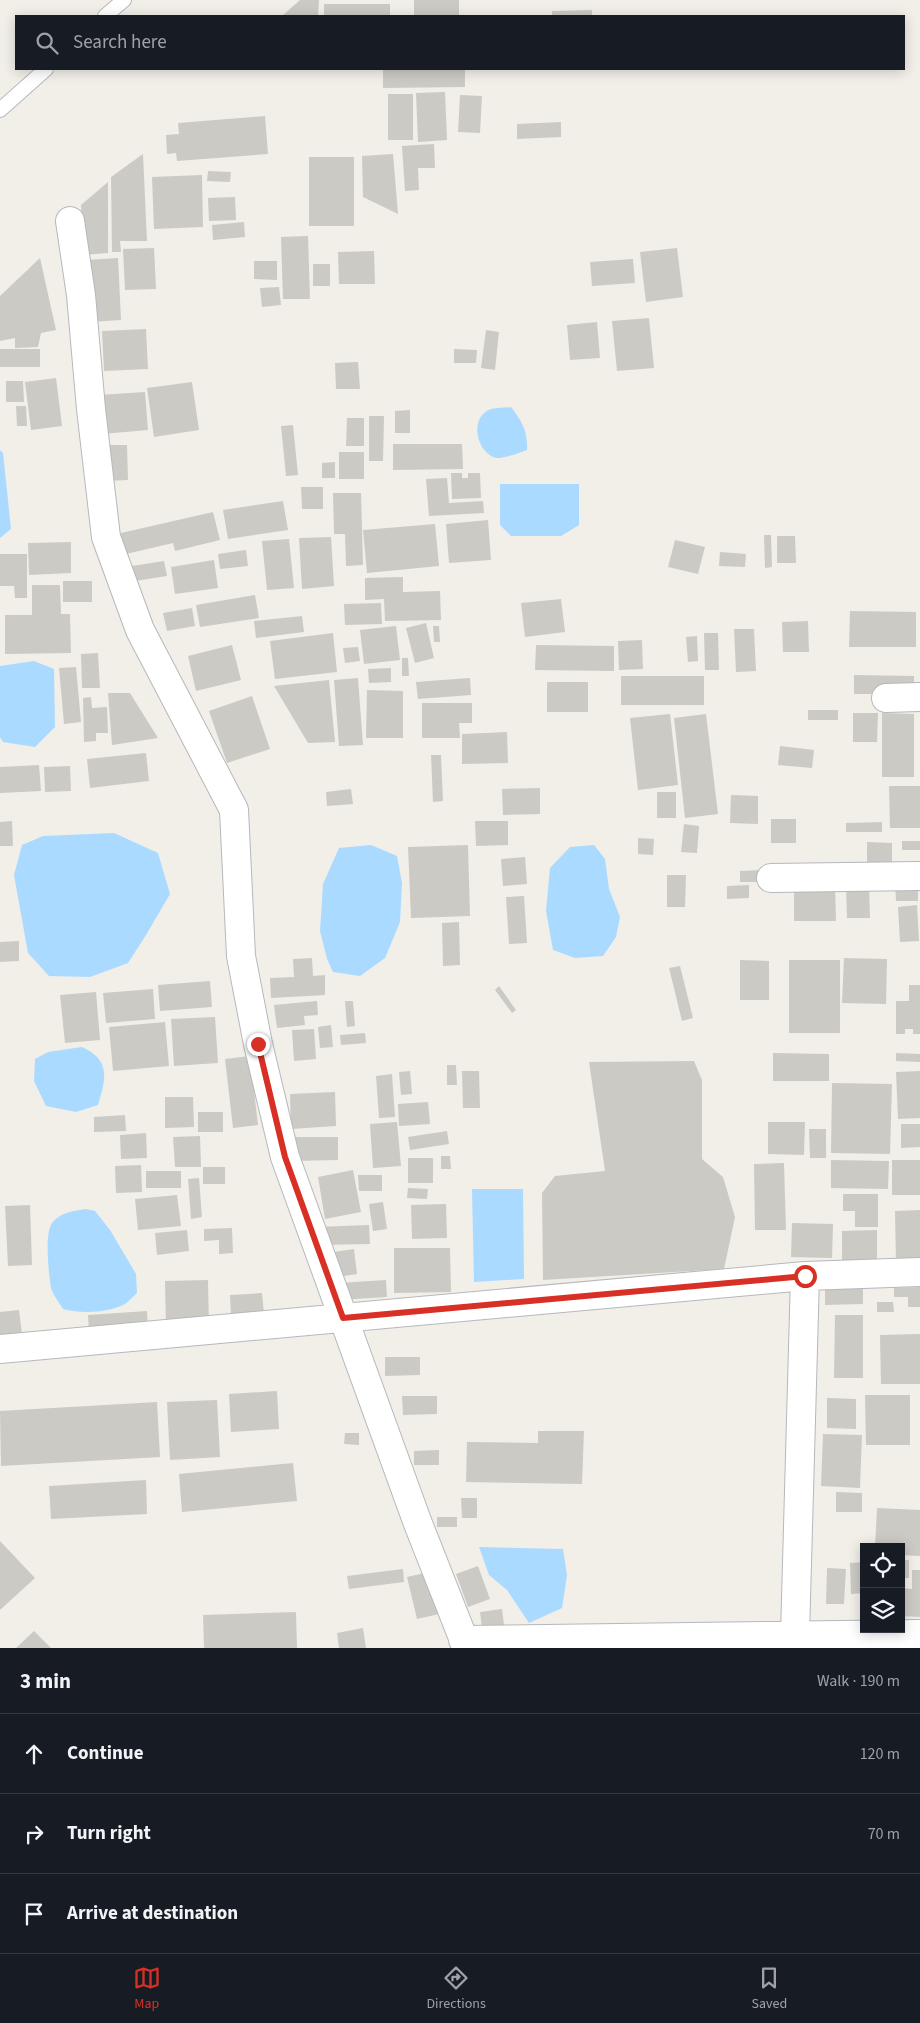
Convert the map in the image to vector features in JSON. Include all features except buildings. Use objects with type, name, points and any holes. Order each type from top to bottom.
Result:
[{"type":"street","points":[[70,221],[81,295],[91,409],[106,537],[140,630],[234,810],[240,956],[258,1044],[285,1157],[417,1521],[465,1644],[795,1635],[920,1634]]},
{"type":"street","points":[[886,698],[920,697]]},
{"type":"street","points":[[771,878],[920,876]]},
{"type":"street","points":[[0,1349],[805,1276],[920,1272]]},
{"type":"street","points":[[795,1635],[805,1276]]},
{"type":"lane","points":[[106,15],[124,0]]},
{"type":"lane","points":[[0,110],[45,70]]},
{"type":"water","points":[[511,407],[524,427],[527,450],[500,458],[493,457],[481,445],[477,429],[479,421],[483,414],[491,409]]},
{"type":"water","points":[[0,450],[3,453],[11,529],[0,538]]},
{"type":"water","points":[[500,484],[579,484],[579,525],[561,536],[511,536],[500,525]]},
{"type":"water","points":[[34,661],[54,669],[55,727],[35,747],[3,742],[0,737],[0,666]]},
{"type":"water","points":[[114,833],[158,853],[170,894],[128,963],[90,977],[49,976],[28,953],[14,875],[22,845],[43,836]]},
{"type":"water","points":[[371,845],[397,856],[402,883],[400,922],[385,958],[360,976],[333,972],[327,959],[320,931],[323,884],[339,848]]},
{"type":"water","points":[[594,845],[605,859],[609,889],[620,917],[616,937],[603,956],[575,958],[553,950],[546,911],[550,868],[570,847]]},
{"type":"water","points":[[82,1047],[98,1058],[104,1071],[103,1087],[98,1105],[76,1112],[46,1106],[34,1081],[35,1059],[48,1052]]},
{"type":"water","points":[[472,1189],[523,1189],[524,1279],[474,1282]]},
{"type":"water","points":[[86,1209],[95,1211],[110,1230],[136,1274],[137,1293],[125,1304],[103,1311],[86,1312],[63,1309],[51,1288],[48,1236],[52,1223],[63,1214]]},
{"type":"water","points":[[479,1547],[563,1549],[567,1575],[562,1608],[529,1623],[507,1590],[489,1575]]},
{"type":"route","points":[[258,1044],[285,1157],[343,1318],[805,1276]]}]
